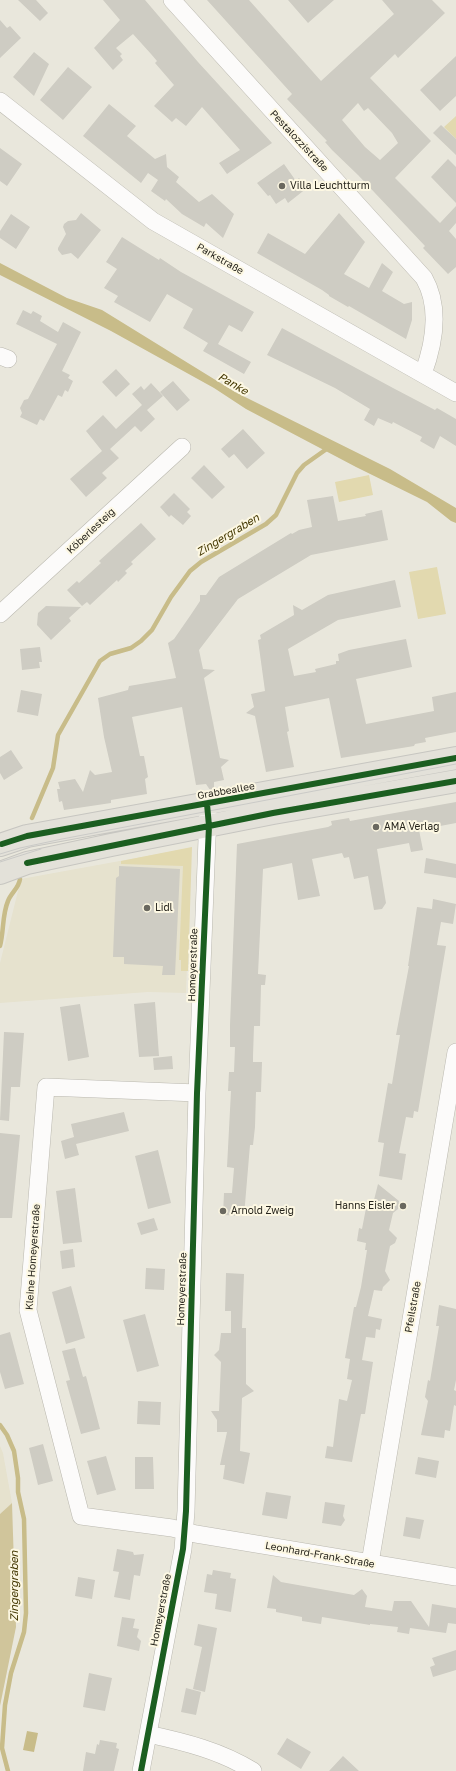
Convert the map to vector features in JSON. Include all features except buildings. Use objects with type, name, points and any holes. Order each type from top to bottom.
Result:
[{"type":"main road","name":"Grabbeallee","points":[[1,843],[27,836],[456,758]]},
{"type":"main road","points":[[5,871],[27,863],[209,826],[456,781]]},
{"type":"street","name":"Pestalozzistraße","points":[[172,0],[424,278],[432,297],[434,314],[433,342],[423,374]]},
{"type":"street","name":"Parkstraße","points":[[0,101],[153,221],[456,393]]},
{"type":"street","name":"Köberlesteig","points":[[0,614],[182,447]]},
{"type":"street","name":"Homeyerstraße","points":[[141,1771],[182,1549],[184,1531],[197,1093],[209,826],[207,804]]},
{"type":"street","points":[[1,843],[5,871]]},
{"type":"street","name":"Pfeilstraße","points":[[370,1563],[456,1052]]},
{"type":"street","name":"Kleine Homeyerstraße","points":[[184,1531],[81,1516],[28,1310],[46,1087],[197,1093]]},
{"type":"street","name":"Leonhard-Frank-Straße","points":[[184,1531],[456,1578]]},
{"type":"street","points":[[148,1734],[189,1743],[235,1760],[253,1771]]},
{"type":"shaded area","points":[[456,116],[456,139],[444,127]]},
{"type":"shaded area","points":[[0,263],[67,298],[102,310],[235,392],[390,469],[456,508],[456,523],[451,521],[427,502],[356,467],[246,409],[214,388],[111,331],[0,275]]},
{"type":"shaded area","points":[[369,475],[373,495],[339,502],[335,482]]},
{"type":"shaded area","points":[[437,567],[446,614],[418,619],[409,572]]},
{"type":"shaded area","points":[[192,847],[188,971],[181,971],[181,960],[179,960],[183,866],[121,864],[121,861]]},
{"type":"shaded area","points":[[191,848],[186,993],[148,992],[0,1003],[0,963],[21,879]]},
{"type":"shaded area","points":[[0,1446],[3,1453],[12,1503],[0,1514]]},
{"type":"shaded area","points":[[12,1503],[16,1627],[0,1706],[0,1514]]},
{"type":"shaded area","points":[[27,1731],[38,1733],[34,1752],[23,1750]]},
{"type":"waterway","name":"Zingergraben","points":[[32,818],[53,768],[58,735],[100,661],[110,654],[131,648],[141,641],[152,630],[171,597],[190,571],[201,562],[266,524],[276,515],[297,473],[304,465],[328,448]]},
{"type":"waterway","name":"Zingergraben","points":[[0,946],[6,906],[20,879]]},
{"type":"waterway","name":"Zingergraben","points":[[0,1425],[7,1435],[14,1451],[18,1478],[18,1492],[24,1519],[26,1613],[24,1632],[11,1673],[5,1705],[2,1748],[8,1771]]},
{"type":"tram line","points":[[0,854],[62,839],[456,764]]},
{"type":"tram line","points":[[0,862],[41,849]]},
{"type":"cycle path","points":[[2,844],[27,836],[456,758]]},
{"type":"cycle path","points":[[27,863],[273,813],[456,781]]},
{"type":"cycle path","points":[[141,1771],[183,1549],[186,1511],[197,1093],[209,826],[207,804]]},
{"type":"place","name":"Villa Leuchtturm","points":[[282,186]]},
{"type":"place","name":"AMA Verlag","points":[[376,827]]},
{"type":"place","name":"Lidl","points":[[147,908]]},
{"type":"place","name":"Hanns Eisler","points":[[403,1206]]},
{"type":"place","name":"Arnold Zweig","points":[[223,1211]]},
{"type":"water label","name":"Panke","points":[[233,384]]}]
